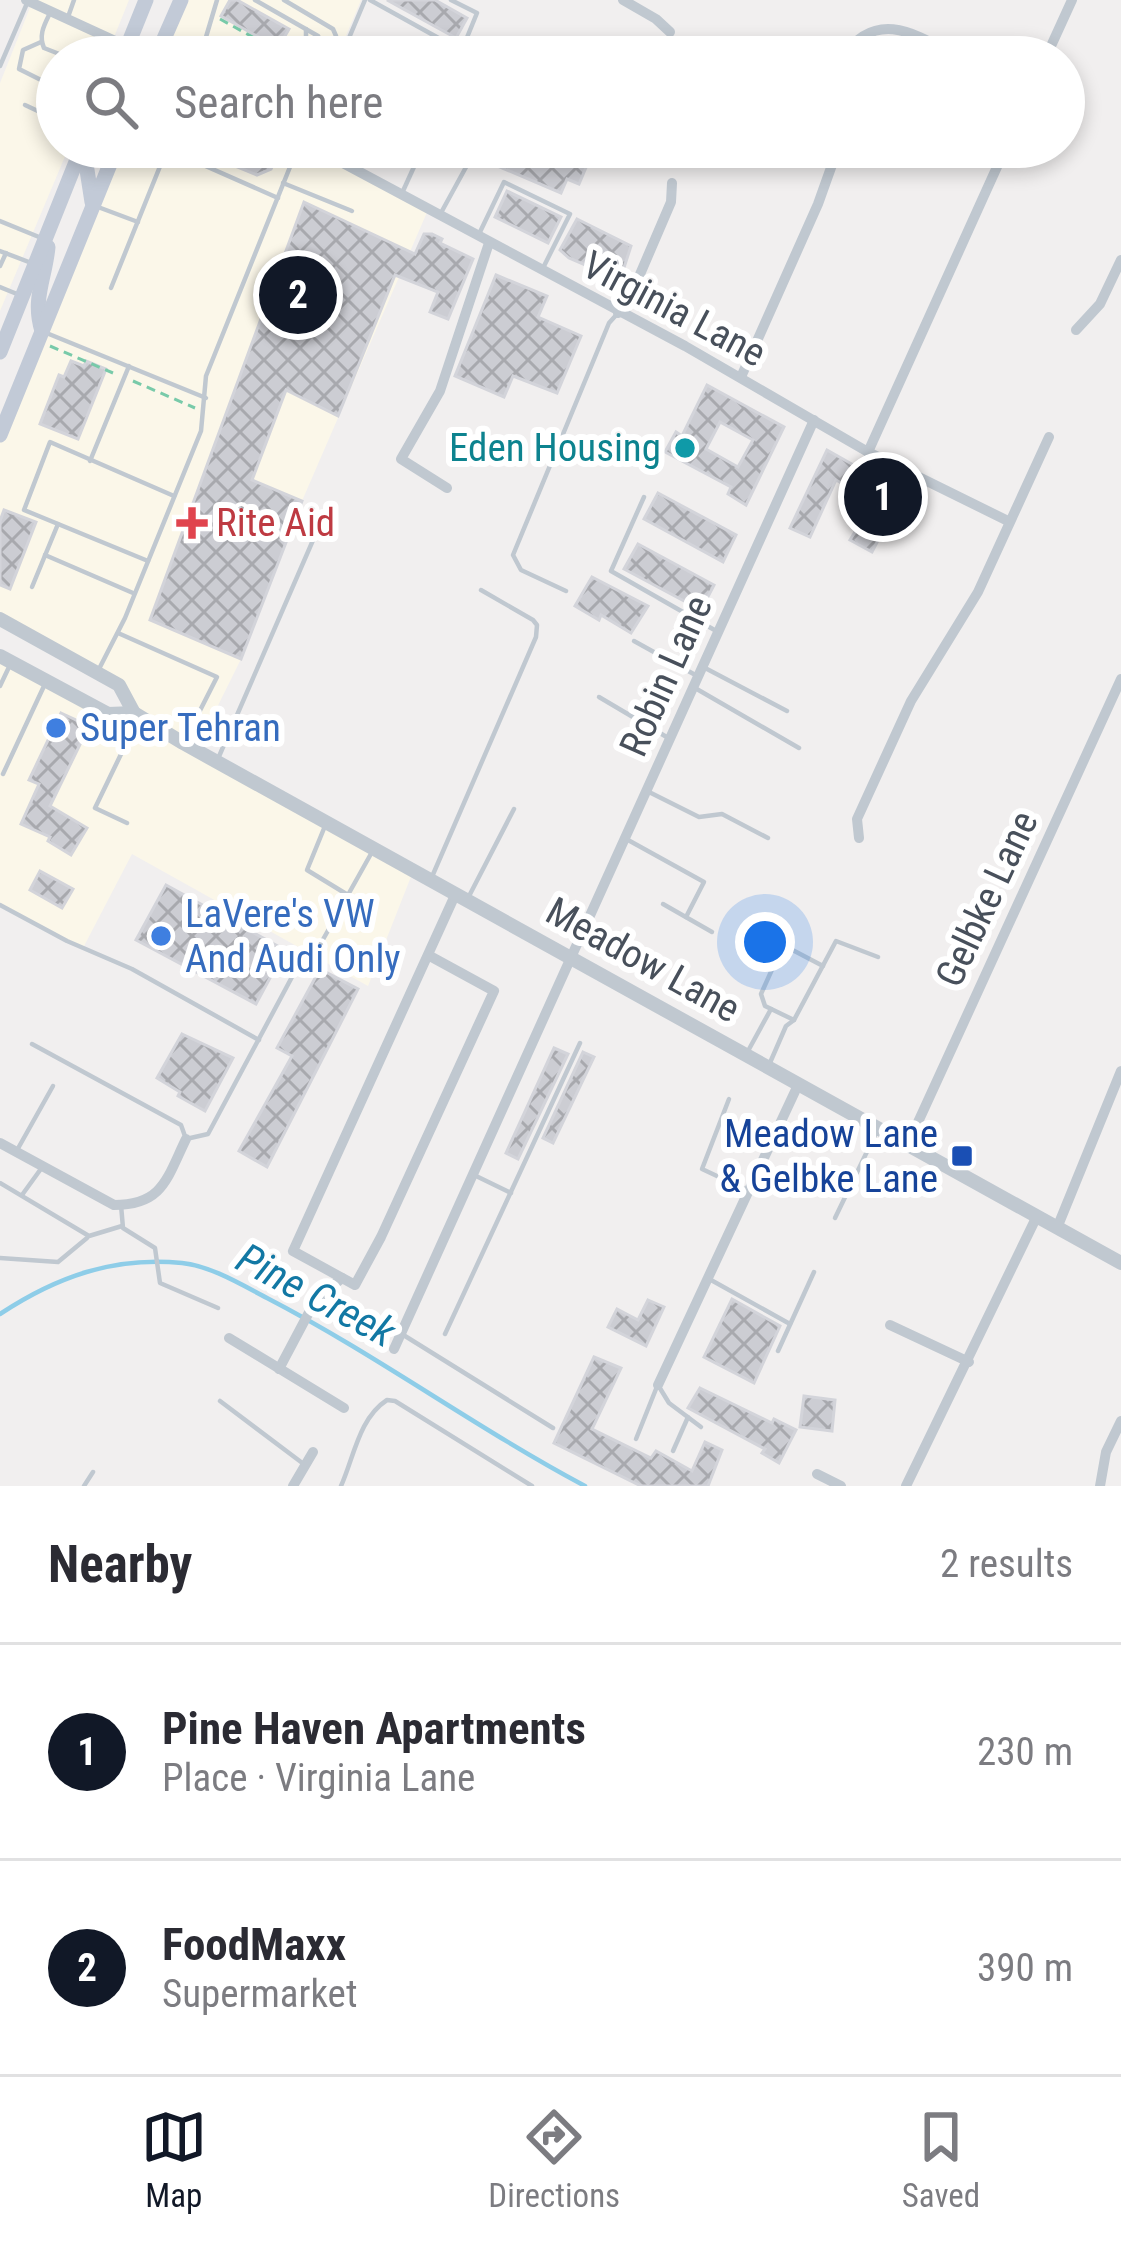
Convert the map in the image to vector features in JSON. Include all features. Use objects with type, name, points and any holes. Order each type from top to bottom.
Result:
[{"type":"main road","points":[[131,36],[146,0]]},
{"type":"main road","points":[[164,36],[182,0]]},
{"type":"main road","points":[[0,352],[6,322],[22,297],[74,168]]},
{"type":"main road","points":[[86,168],[93,205]]},
{"type":"main road","points":[[0,434],[109,168]]},
{"type":"main road","points":[[42,331],[35,308],[46,271],[47,232]]},
{"type":"street","points":[[27,0],[99,36]]},
{"type":"street","points":[[623,0],[670,32]]},
{"type":"street","points":[[1056,36],[1072,0]]},
{"type":"street","points":[[866,36],[896,26],[916,36]]},
{"type":"street","name":"Virginia Lane","points":[[351,168],[741,377],[868,452],[1008,521]]},
{"type":"street","points":[[741,377],[831,168]]},
{"type":"street","points":[[868,452],[996,168]]},
{"type":"street","points":[[618,313],[629,300],[670,202],[672,183]]},
{"type":"street","points":[[447,488],[401,459],[440,391],[483,240]]},
{"type":"street","points":[[1076,330],[1100,304],[1121,260]]},
{"type":"street","name":"Robin Lane","points":[[394,1349],[814,420]]},
{"type":"street","points":[[860,838],[857,819],[910,700],[978,592],[1049,437]]},
{"type":"street","name":"Meadow Lane","points":[[0,619],[119,685],[137,715],[183,743],[1121,1263]]},
{"type":"street","name":"Meadow Lane","points":[[6,659],[108,714],[137,715]]},
{"type":"street","name":"Gelbke Lane","points":[[908,1144],[1121,679]]},
{"type":"street","points":[[428,955],[494,991],[355,1285],[293,1251],[428,955],[462,896]]},
{"type":"street","points":[[1058,1228],[1121,1071]]},
{"type":"street","points":[[658,1384],[798,1085]]},
{"type":"street","points":[[0,1143],[114,1205],[135,1205],[153,1198],[186,1139]]},
{"type":"street","points":[[905,1486],[1036,1216]]},
{"type":"street","points":[[279,1369],[315,1301],[342,1278]]},
{"type":"street","points":[[890,1325],[968,1362]]},
{"type":"street","points":[[229,1339],[344,1408]]},
{"type":"street","points":[[1100,1486],[1106,1452],[1121,1421]]},
{"type":"street","points":[[293,1486],[313,1452]]},
{"type":"street","points":[[817,1474],[841,1486]]},
{"type":"lane","points":[[0,66],[27,0]]},
{"type":"lane","points":[[68,18],[74,0]]},
{"type":"lane","points":[[255,0],[316,36]]},
{"type":"lane","points":[[284,0],[334,29],[336,36]]},
{"type":"lane","points":[[351,36],[368,0],[429,36]]},
{"type":"lane","points":[[451,0],[477,14],[468,36]]},
{"type":"lane","points":[[206,36],[214,1]]},
{"type":"lane","points":[[40,36],[51,11]]},
{"type":"lane","points":[[306,29],[306,36]]},
{"type":"lane","points":[[36,44],[22,50],[19,69],[36,78]]},
{"type":"lane","points":[[26,105],[36,110]]},
{"type":"lane","points":[[111,288],[159,168]]},
{"type":"lane","points":[[211,168],[278,198]]},
{"type":"lane","points":[[97,673],[135,594],[205,420],[210,364],[289,168]]},
{"type":"lane","points":[[400,195],[413,168]]},
{"type":"lane","points":[[439,216],[465,168]]},
{"type":"lane","points":[[483,240],[504,182],[570,214],[542,272]]},
{"type":"lane","points":[[283,184],[352,212]]},
{"type":"lane","points":[[93,205],[137,223]]},
{"type":"lane","points":[[0,220],[47,232]]},
{"type":"lane","points":[[0,266],[3,252],[35,265]]},
{"type":"lane","points":[[0,287],[22,297]]},
{"type":"lane","points":[[566,591],[521,569],[513,555],[609,323],[618,313]]},
{"type":"lane","points":[[42,331],[206,398]]},
{"type":"lane","points":[[90,460],[129,366]]},
{"type":"lane","points":[[148,561],[24,510],[50,442],[174,496]]},
{"type":"lane","points":[[644,496],[610,571],[718,632]]},
{"type":"lane","points":[[217,761],[326,508]]},
{"type":"lane","points":[[32,586],[58,524]]},
{"type":"lane","points":[[45,555],[135,594]]},
{"type":"lane","points":[[431,880],[536,638],[533,620],[481,590]]},
{"type":"lane","points":[[118,633],[217,677],[183,743]]},
{"type":"lane","points":[[634,641],[698,677],[799,748]]},
{"type":"lane","points":[[0,686],[6,659]]},
{"type":"lane","points":[[698,677],[787,712]]},
{"type":"lane","points":[[3,774],[46,680]]},
{"type":"lane","points":[[599,698],[670,739]]},
{"type":"lane","points":[[127,823],[95,808],[137,715]]},
{"type":"lane","points":[[647,790],[699,818],[722,814],[768,838]]},
{"type":"lane","points":[[462,896],[514,809]]},
{"type":"lane","points":[[328,821],[307,870],[348,896]]},
{"type":"lane","points":[[626,838],[704,882],[686,917]]},
{"type":"lane","points":[[316,952],[375,847]]},
{"type":"lane","points":[[0,904],[132,969],[259,1040]]},
{"type":"lane","points":[[663,904],[712,932]]},
{"type":"lane","points":[[768,1068],[786,1026],[794,1020],[836,941],[878,957]]},
{"type":"lane","points":[[794,1020],[765,1006],[761,994],[783,945],[823,966]]},
{"type":"lane","points":[[32,1044],[181,1125],[186,1139],[208,1134],[300,962]]},
{"type":"lane","points":[[746,1056],[771,1009]]},
{"type":"lane","points":[[445,1334],[580,1043]]},
{"type":"lane","points":[[16,1152],[52,1086]]},
{"type":"lane","points":[[729,1099],[701,1169],[748,1191]]},
{"type":"lane","points":[[835,1218],[878,1128]]},
{"type":"lane","points":[[22,1195],[43,1166]]},
{"type":"lane","points":[[474,1175],[511,1193]]},
{"type":"lane","points":[[0,1183],[89,1236]]},
{"type":"lane","points":[[121,1205],[122,1226]]},
{"type":"lane","points":[[0,1258],[58,1262],[89,1236],[122,1226]]},
{"type":"lane","points":[[122,1226],[155,1248],[157,1276],[167,1288],[218,1308]]},
{"type":"lane","points":[[778,1351],[814,1272]]},
{"type":"lane","points":[[708,1278],[790,1324]]},
{"type":"lane","points":[[401,1333],[553,1428]]},
{"type":"lane","points":[[658,1384],[669,1403],[701,1427]]},
{"type":"lane","points":[[636,1439],[658,1384]]},
{"type":"lane","points":[[340,1486],[365,1424],[387,1400],[531,1486]]},
{"type":"lane","points":[[220,1401],[306,1466]]},
{"type":"lane","points":[[673,1451],[688,1417]]},
{"type":"lane","points":[[84,1486],[93,1472]]},
{"type":"path","points":[[206,27],[214,28],[219,19],[250,36]]},
{"type":"shaded area","points":[[33,0],[129,0],[114,36],[36,36],[36,168],[60,168],[0,311],[0,83]]},
{"type":"shaded area","points":[[181,0],[361,0],[346,36],[165,36]]},
{"type":"shaded area","points":[[108,168],[351,168],[428,210],[302,501],[241,659],[196,750],[414,869],[368,986],[132,854],[83,948],[0,905],[0,656],[108,714],[134,712],[119,685],[0,619],[0,435]]},
{"type":"building","points":[[230,0],[237,0],[289,29],[285,36],[257,36],[221,16]]},
{"type":"building","points":[[387,0],[435,0],[467,18],[457,36]]},
{"type":"building","points":[[240,168],[271,168],[257,175]]},
{"type":"building","points":[[502,168],[586,168],[579,184],[567,179],[561,193]]},
{"type":"building","points":[[507,191],[561,217],[548,243],[495,217]]},
{"type":"building","points":[[304,202],[415,254],[424,234],[432,234],[473,259],[448,319],[430,312],[438,292],[395,275],[338,416],[286,390],[252,480],[302,501],[241,659],[150,620]]},
{"type":"building","points":[[577,219],[631,246],[620,280],[560,250]]},
{"type":"building","points":[[496,275],[547,296],[538,317],[581,336],[557,393],[513,376],[504,397],[455,376]]},
{"type":"building","points":[[71,361],[106,369],[78,439],[40,424],[59,375],[64,377]]},
{"type":"building","name":"Eden Housing","points":[[707,385],[784,427],[746,505],[728,494],[731,487],[665,452],[676,432],[682,436]],"holes":[[[720,422],[753,440],[738,467],[706,449]]]},
{"type":"building","points":[[827,450],[903,493],[872,552],[850,540],[874,501],[836,480],[810,537],[790,528]]},
{"type":"building","points":[[658,493],[736,535],[723,562],[644,519]]},
{"type":"building","points":[[4,510],[36,522],[10,589],[0,585]]},
{"type":"building","points":[[638,544],[714,585],[701,610],[624,569]]},
{"type":"building","points":[[592,577],[648,606],[631,633],[575,606]]},
{"type":"building","points":[[61,713],[89,726],[50,806],[87,828],[71,855],[48,841],[50,837],[21,824],[39,784],[29,780]]},
{"type":"building","points":[[40,871],[73,889],[62,908],[30,890]]},
{"type":"building","points":[[166,885],[285,950],[256,1004],[136,940]]},
{"type":"building","points":[[320,969],[358,989],[267,1167],[239,1151],[292,1056],[277,1048]]},
{"type":"building","points":[[182,1034],[233,1058],[205,1111],[157,1078]]},
{"type":"building","points":[[554,1048],[568,1054],[518,1159],[506,1153]]},
{"type":"building","points":[[583,1052],[594,1057],[553,1143],[543,1138]]},
{"type":"building","points":[[732,1299],[780,1326],[754,1383],[704,1357]]},
{"type":"building","points":[[648,1300],[664,1307],[646,1346],[608,1327],[617,1309],[638,1320]]},
{"type":"building","points":[[594,1357],[621,1368],[592,1429],[651,1458],[656,1451],[692,1471],[705,1442],[722,1450],[708,1486],[641,1486],[554,1443]]},
{"type":"building","points":[[700,1388],[796,1430],[779,1463],[762,1453],[765,1449],[688,1408]]},
{"type":"building","points":[[804,1396],[835,1400],[832,1431],[800,1427]]},
{"type":"waterway","name":"Pine Creek","points":[[0,1314],[42,1289],[109,1266],[157,1262],[204,1268],[308,1320],[585,1486]]},
{"type":"place","name":"FoodMaxx","points":[[298,295]]},
{"type":"place","name":"Eden Housing","points":[[685,448]]},
{"type":"place","name":"Pine Haven Apartments","points":[[883,497]]},
{"type":"place","name":"Rite Aid","points":[[192,523]]},
{"type":"place","name":"Super Tehran","points":[[56,728]]},
{"type":"place","name":"LaVere's VW And Audi Only","points":[[161,936]]},
{"type":"place","name":"Meadow Lane & Gelbke Lane","points":[[962,1156]]}]
